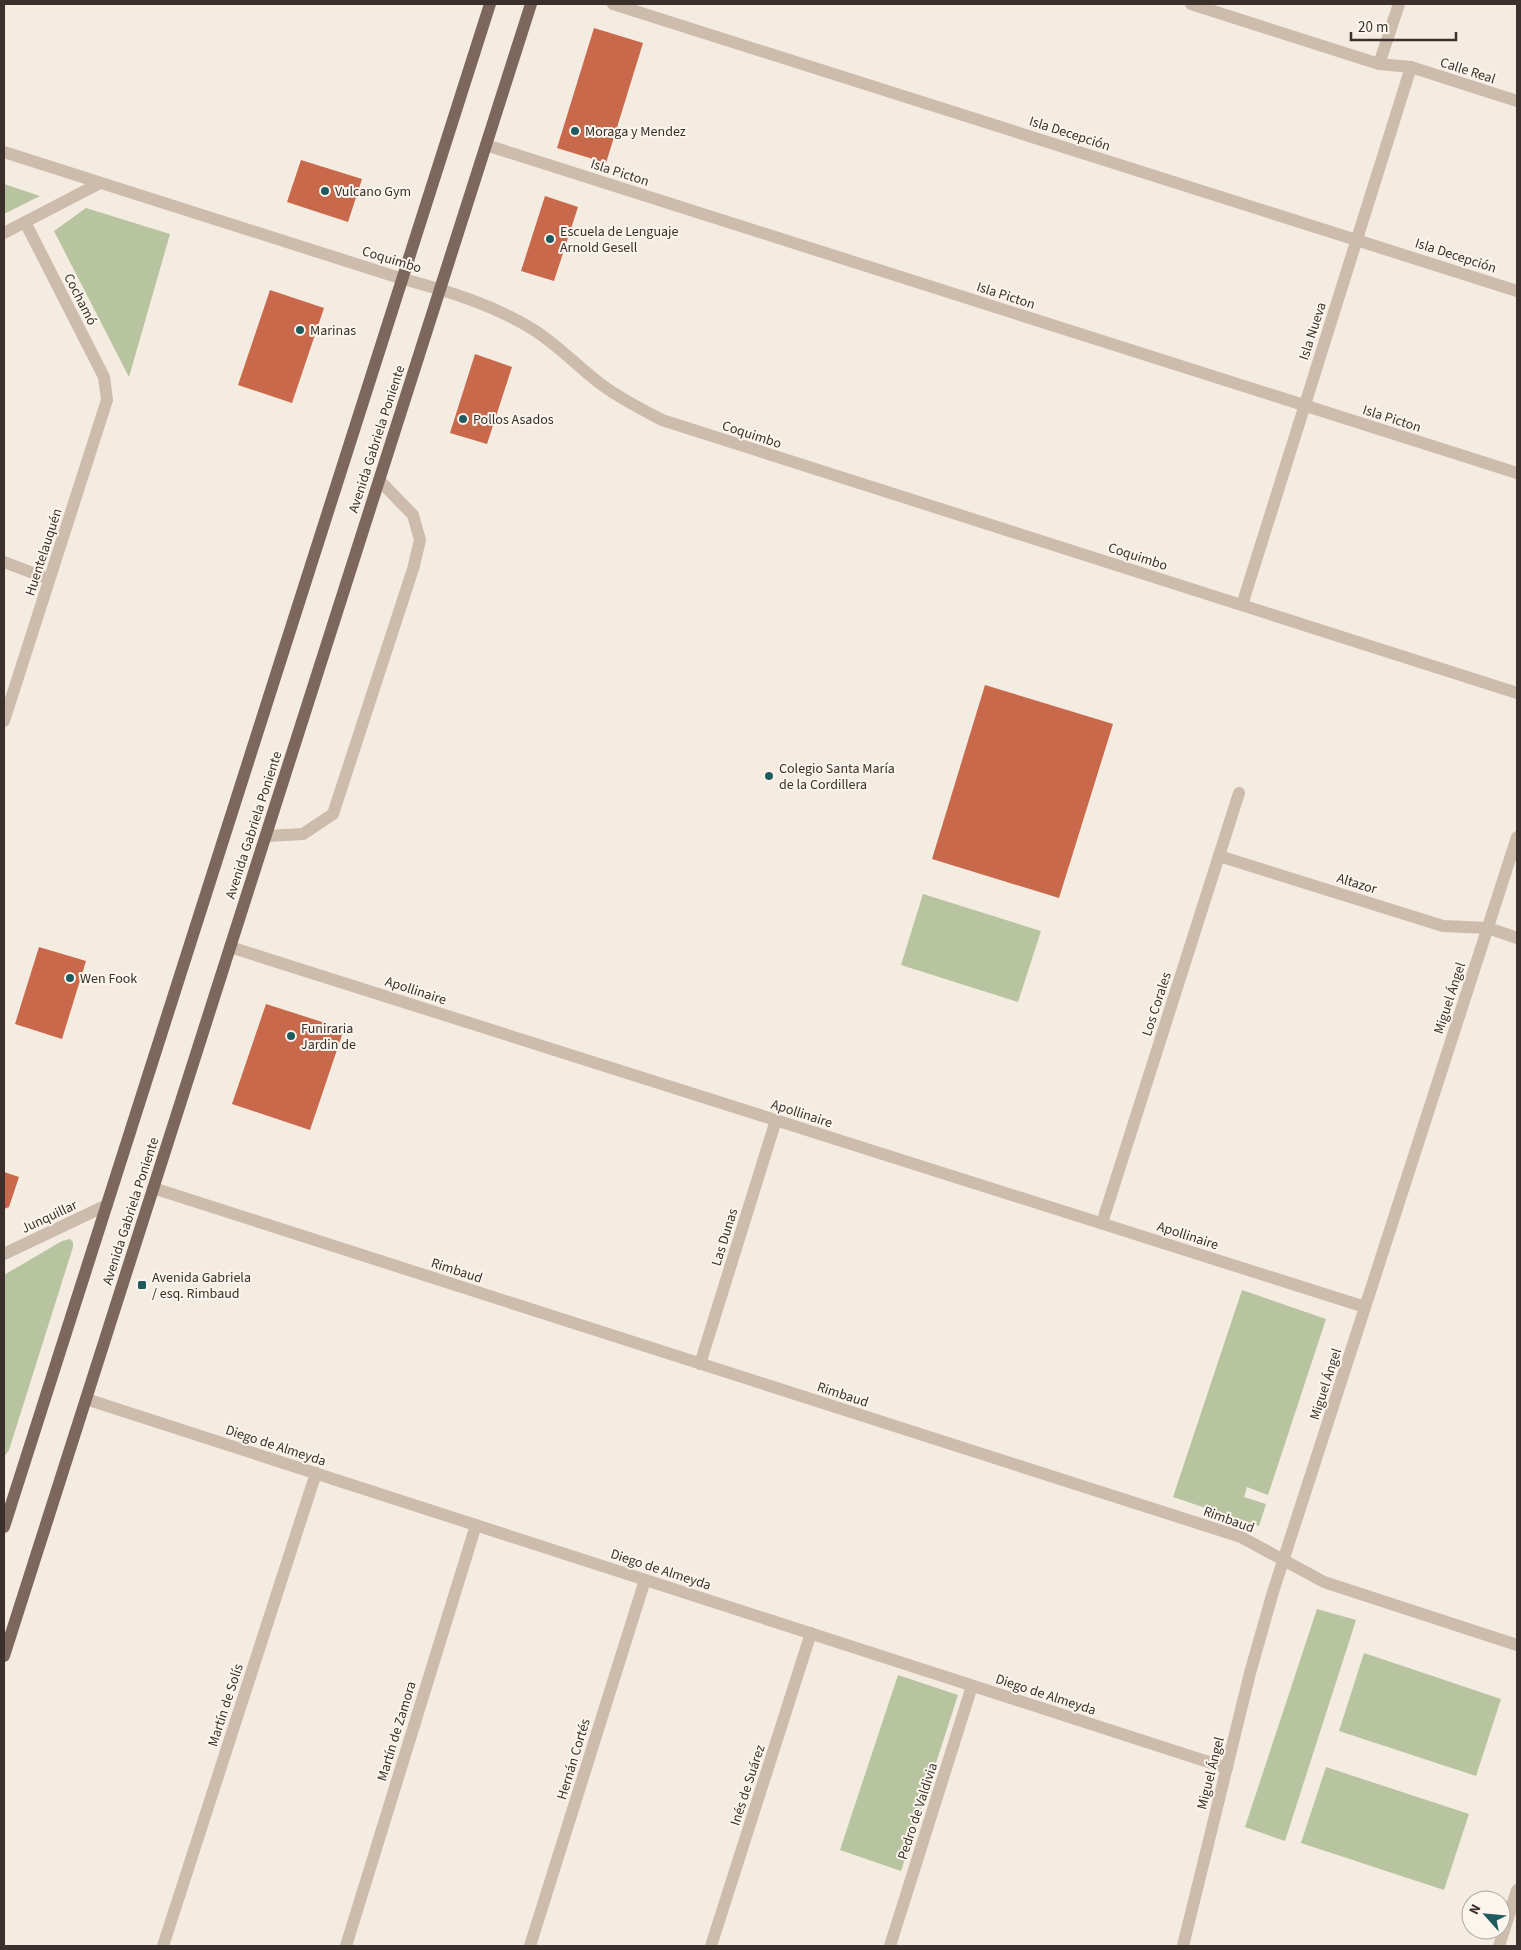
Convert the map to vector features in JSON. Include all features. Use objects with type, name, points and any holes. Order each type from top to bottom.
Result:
[{"type":"main road","name":"Avenida Gabriela Poniente","points":[[4,1523],[490,4]]},
{"type":"main road","name":"Avenida Gabriela Poniente","points":[[4,1656],[532,4]]},
{"type":"street","name":"Isla Decepción","points":[[613,4],[1517,291]]},
{"type":"street","name":"Calle Real","points":[[1190,4],[1379,64],[1411,67],[1517,101]]},
{"type":"street","points":[[1379,64],[1399,4]]},
{"type":"street","name":"Isla Nueva","points":[[1242,605],[1411,67]]},
{"type":"street","name":"Isla Picton","points":[[486,145],[1517,473]]},
{"type":"street","name":"Coquimbo","points":[[4,152],[402,279],[440,289],[493,309],[534,330],[557,346],[602,385],[627,402],[662,420],[1517,693]]},
{"type":"street","points":[[4,233],[100,183]]},
{"type":"street","name":"Cochamó","points":[[25,222],[104,377],[107,392]]},
{"type":"street","name":"Huentelauquén","points":[[4,721],[105,407],[107,392]]},
{"type":"street","points":[[266,836],[303,834],[333,814],[413,569],[420,540],[414,515],[379,480]]},
{"type":"street","points":[[4,562],[50,579]]},
{"type":"street","name":"Los Corales","points":[[1102,1223],[1239,794]]},
{"type":"street","name":"Miguel Ángel","points":[[1183,1946],[1250,1673],[1283,1560],[1517,837]]},
{"type":"street","name":"Altazor","points":[[1218,856],[1443,926],[1488,928],[1517,938]]},
{"type":"street","name":"Apollinaire","points":[[230,947],[1365,1307]]},
{"type":"street","name":"Las Dunas","points":[[700,1364],[776,1120]]},
{"type":"street","name":"Rimbaud","points":[[153,1188],[1241,1537],[1324,1582],[1517,1645]]},
{"type":"street","name":"Junquillar","points":[[4,1254],[106,1205]]},
{"type":"street","name":"Diego de Almeyda","points":[[86,1399],[1227,1768]]},
{"type":"street","name":"Martín de Solís","points":[[163,1946],[316,1474]]},
{"type":"street","name":"Martín de Zamora","points":[[346,1946],[476,1525]]},
{"type":"street","name":"Hernán Cortés","points":[[530,1946],[645,1580]]},
{"type":"street","name":"Inés de Suárez","points":[[711,1946],[811,1633]]},
{"type":"street","name":"Pedro de Valdivia","points":[[890,1946],[972,1686]]},
{"type":"street","points":[[1499,1946],[1517,1890]]},
{"type":"green space","points":[[4,184],[40,196],[4,214]]},
{"type":"green space","points":[[86,208],[170,234],[129,377],[54,231]]},
{"type":"green space","points":[[923,894],[1041,931],[1018,1002],[901,965]]},
{"type":"green space","points":[[70,1239],[73,1242],[73,1247],[9,1450],[4,1457],[4,1275],[62,1241]]},
{"type":"green space","points":[[1242,1290],[1326,1319],[1268,1495],[1247,1487],[1244,1497],[1266,1504],[1259,1526],[1173,1497]]},
{"type":"green space","points":[[1317,1609],[1356,1620],[1285,1841],[1245,1827]]},
{"type":"green space","points":[[1364,1653],[1501,1699],[1476,1776],[1339,1731]]},
{"type":"green space","points":[[898,1675],[958,1695],[901,1871],[840,1850]]},
{"type":"green space","points":[[1326,1767],[1469,1814],[1444,1890],[1301,1843]]},
{"type":"building","points":[[594,28],[643,43],[606,163],[557,148]]},
{"type":"building","name":"Vulcano Gym","points":[[301,160],[362,179],[348,222],[287,202]]},
{"type":"building","name":"Escuela de Lenguaje Arnold Gesell","points":[[545,196],[578,207],[554,281],[521,271]]},
{"type":"building","points":[[270,290],[324,308],[292,403],[238,385]]},
{"type":"building","points":[[475,354],[512,367],[487,444],[450,433]]},
{"type":"building","points":[[985,685],[1113,724],[1059,898],[932,859]]},
{"type":"building","points":[[39,947],[86,961],[62,1039],[15,1024]]},
{"type":"building","points":[[266,1004],[344,1029],[310,1130],[232,1104]]},
{"type":"building","points":[[4,1172],[19,1177],[9,1207],[4,1209]]},
{"type":"place","name":"Moraga y Mendez","points":[[575,131]]},
{"type":"place","name":"Vulcano Gym","points":[[325,191]]},
{"type":"place","name":"Escuela de Lenguaje Arnold Gesell","points":[[550,239]]},
{"type":"place","name":"Marinas","points":[[300,330]]},
{"type":"place","name":"Pollos Asados","points":[[463,419]]},
{"type":"place","name":"Colegio Santa María de la Cordillera","points":[[769,776]]},
{"type":"place","name":"Wen Fook","points":[[70,978]]},
{"type":"place","name":"Funiraria Jardin de","points":[[291,1036]]},
{"type":"place","name":"Avenida Gabriela / esq. Rimbaud","points":[[142,1285]]}]
